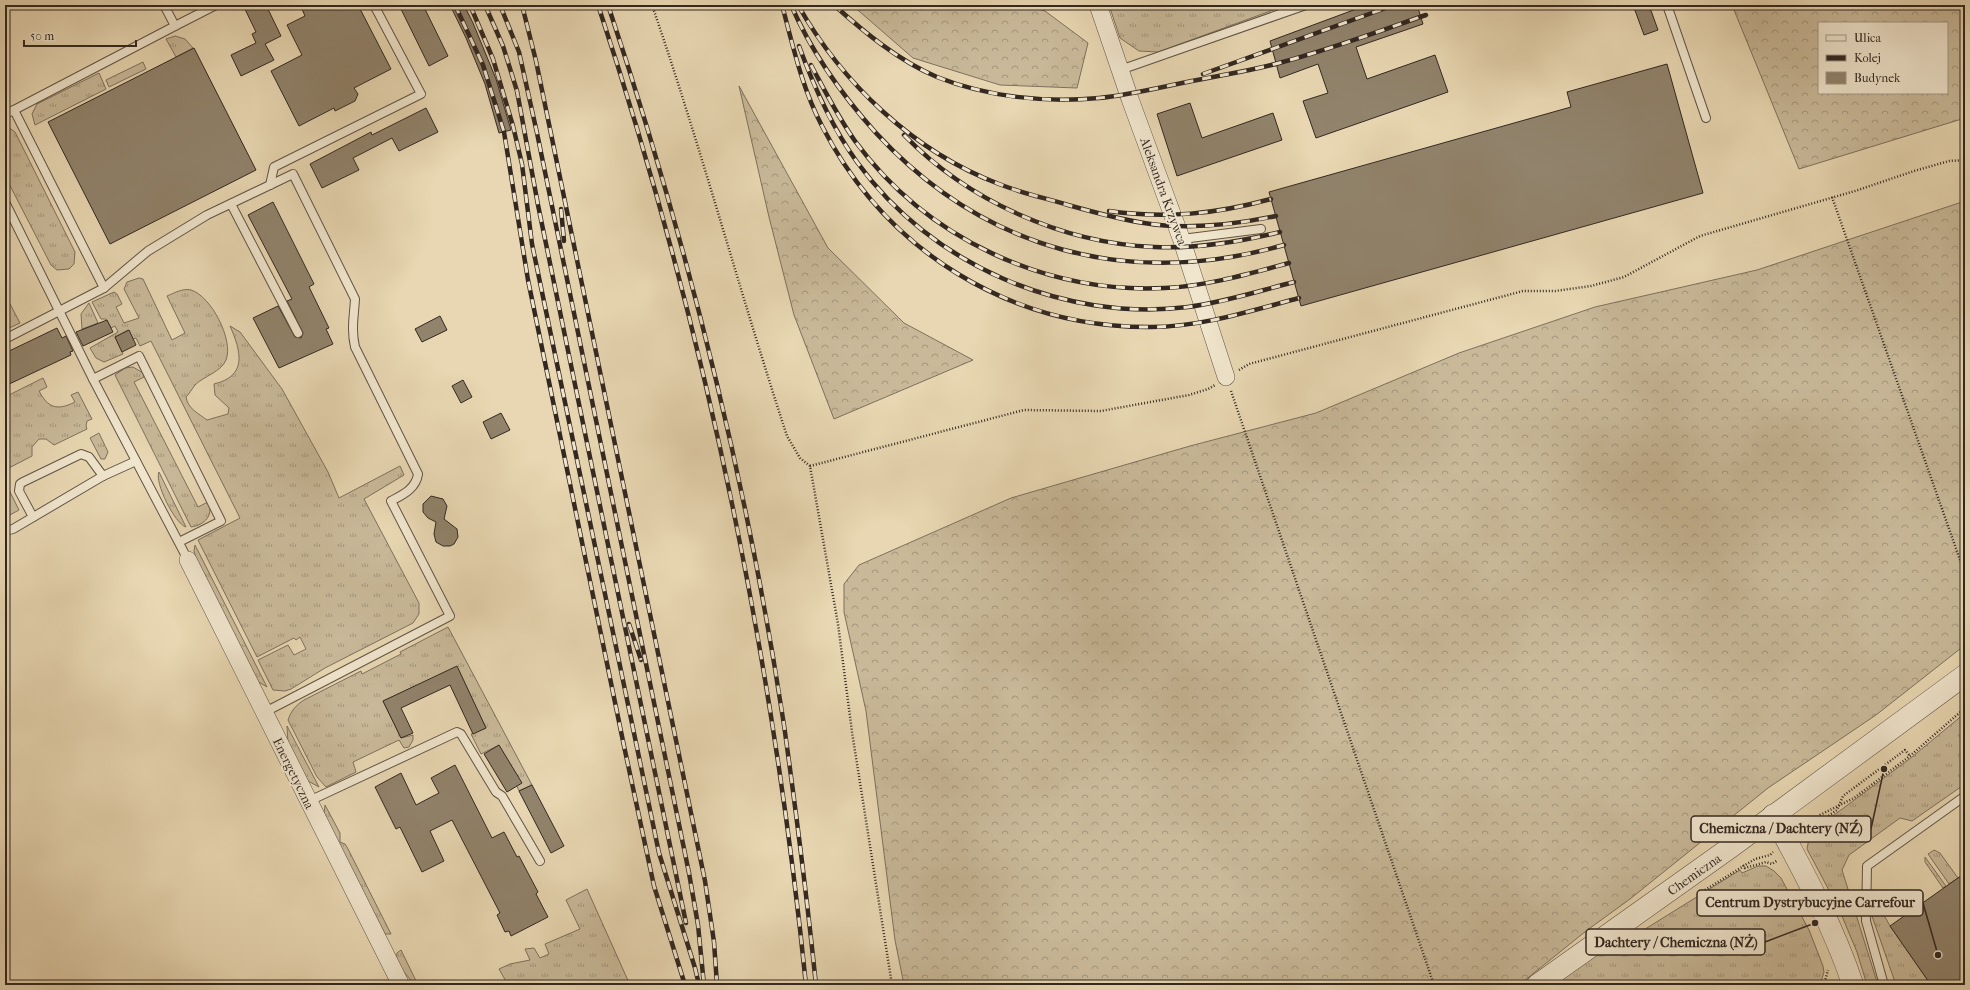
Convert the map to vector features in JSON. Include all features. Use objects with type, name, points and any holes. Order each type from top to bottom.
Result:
[{"type":"street","name":"Aleksandra Krzywca","points":[[1098,5],[1120,70],[1182,239],[1226,377]]},
{"type":"street","name":"Energetyczna","points":[[188,560],[401,985]]},
{"type":"street","name":"Chemiczna","points":[[1537,985],[1731,847],[1965,675]]},
{"type":"street","points":[[1773,815],[1833,930],[1853,985]]},
{"type":"lane","points":[[164,5],[175,26]]},
{"type":"lane","points":[[5,114],[216,5]]},
{"type":"lane","points":[[270,185],[274,167],[421,94],[374,5]]},
{"type":"lane","points":[[1120,70],[1306,5]]},
{"type":"lane","points":[[1667,5],[1706,118]]},
{"type":"lane","points":[[14,110],[104,288]]},
{"type":"lane","points":[[5,339],[104,288],[148,251],[207,216],[293,174],[356,299],[353,313],[352,335],[355,347],[418,474],[408,492],[391,501],[450,616],[265,712]]},
{"type":"lane","points":[[5,202],[93,379],[188,560]]},
{"type":"lane","points":[[231,204],[298,333]]},
{"type":"lane","points":[[1182,239],[1261,229]]},
{"type":"lane","points":[[93,379],[139,356],[221,521],[179,542]]},
{"type":"lane","points":[[33,518],[19,491],[20,484],[23,482],[81,454],[88,457],[103,476]]},
{"type":"lane","points":[[5,531],[13,529],[33,518],[103,476],[136,461]]},
{"type":"lane","points":[[308,801],[457,732],[461,734],[496,792],[502,796],[540,861]]},
{"type":"lane","points":[[1884,985],[1866,921],[1867,866],[1965,796]]},
{"type":"path","points":[[652,5],[681,90],[725,240],[787,436],[800,458],[810,466],[838,624],[852,732],[892,985]]},
{"type":"path","points":[[810,466],[1024,410],[1101,412],[1189,396],[1208,389],[1249,364],[1523,291],[1555,291],[1591,286],[1624,277],[1700,236],[1949,161],[1965,160]]},
{"type":"path","points":[[1832,197],[1965,574]]},
{"type":"path","points":[[1226,377],[1434,985]]},
{"type":"path","points":[[1731,847],[1745,868],[1766,862],[1772,864],[1820,815],[1854,798],[1910,756],[1965,708]]},
{"type":"path","points":[[1770,855],[1789,845],[1808,838],[1814,826],[1837,810],[1843,796],[1905,750],[1910,756]]},
{"type":"green space","points":[[852,5],[1027,5],[1045,11],[1088,43],[1077,88],[1000,85],[913,58]]},
{"type":"green space","points":[[1109,5],[1287,5],[1158,52],[1139,51],[1120,38]]},
{"type":"green space","points":[[1732,5],[1965,5],[1965,118],[1799,169]]},
{"type":"green space","points":[[175,36],[185,39],[193,48],[176,57],[166,39]]},
{"type":"green space","points":[[143,62],[146,69],[109,87],[106,80]]},
{"type":"green space","points":[[99,73],[106,89],[35,125],[32,114],[37,104]]},
{"type":"green space","points":[[739,86],[828,248],[904,323],[973,360],[834,419],[794,315],[769,217]]},
{"type":"green space","points":[[5,125],[15,132],[75,252],[74,264],[69,269],[57,270],[51,265],[5,176]]},
{"type":"green space","points":[[1965,201],[1965,645],[1876,715],[1768,788],[1630,899],[1586,931],[1524,981],[1518,985],[904,985],[895,940],[866,711],[844,612],[844,584],[859,565],[1011,498],[1190,446],[1316,413],[1459,353],[1595,307],[1757,270]]},
{"type":"green space","points":[[139,278],[143,279],[172,340],[185,333],[167,296],[182,290],[191,290],[199,294],[213,310],[224,331],[228,351],[224,364],[195,385],[186,397],[191,408],[197,413],[207,420],[228,414],[229,408],[215,395],[214,384],[225,380],[237,369],[239,353],[230,326],[240,332],[282,389],[328,472],[339,498],[400,466],[404,475],[364,499],[419,603],[419,614],[413,623],[325,668],[291,689],[285,691],[273,690],[258,660],[288,645],[294,655],[306,649],[300,637],[296,640],[294,638],[257,657],[198,540],[240,518],[151,341],[140,346],[136,338],[133,339],[128,330],[115,337],[123,354],[104,362],[96,358],[90,348],[118,332],[115,326],[111,328],[106,319],[101,319],[92,302],[114,292],[117,294],[122,304],[116,307],[124,323],[139,318],[124,289],[127,282]]},
{"type":"green space","points":[[7,298],[20,323],[5,330],[5,299]]},
{"type":"green space","points":[[89,303],[98,323],[82,329],[81,314]]},
{"type":"green space","points":[[133,367],[143,373],[144,377],[134,382],[198,507],[208,502],[210,507],[207,519],[196,526],[191,527],[115,375],[125,368]]},
{"type":"green space","points":[[43,378],[47,387],[39,391],[46,401],[58,407],[69,405],[75,402],[71,395],[78,392],[92,419],[87,421],[87,429],[54,445],[46,439],[39,439],[32,447],[32,456],[5,470],[5,397]]},
{"type":"green space","points":[[99,433],[108,452],[105,459],[101,459],[90,438]]},
{"type":"green space","points":[[159,472],[186,527],[176,519],[166,502],[158,477]]},
{"type":"green space","points":[[5,482],[19,510],[8,516],[5,510]]},
{"type":"green space","points":[[195,545],[267,687],[257,681],[196,558],[194,551]]},
{"type":"green space","points":[[448,627],[532,785],[519,791],[499,745],[481,754],[471,734],[486,728],[457,667],[383,701],[401,738],[413,735],[413,740],[409,747],[404,748],[399,740],[353,762],[356,772],[326,787],[317,777],[288,720],[294,708],[304,700],[361,671],[362,674]]},
{"type":"green space","points":[[1965,713],[1965,784],[1912,821],[1900,818],[1849,855],[1842,870],[1878,985],[1867,985],[1857,952],[1839,909],[1807,849],[1810,833],[1912,757]]},
{"type":"green space","points":[[287,726],[319,787],[308,781],[288,743]]},
{"type":"green space","points":[[325,805],[340,833],[340,842],[345,844],[347,847],[391,934],[385,934],[324,814]]},
{"type":"green space","points":[[1934,850],[1940,853],[1958,878],[1949,884],[1928,854]]},
{"type":"green space","points":[[1925,857],[1946,886],[1943,888],[1925,862]]},
{"type":"green space","points":[[1758,866],[1766,866],[1781,878],[1809,930],[1823,966],[1824,972],[1820,985],[1552,985],[1608,947],[1618,946],[1740,870],[1742,873]]},
{"type":"green space","points":[[587,889],[630,985],[508,985],[499,969],[510,964],[530,960],[525,949],[534,948],[540,958],[549,954],[545,944],[580,929],[566,900]]},
{"type":"green space","points":[[1876,908],[1880,908],[1890,926],[1931,985],[1896,985],[1872,916],[1872,912]]},
{"type":"green space","points":[[401,950],[418,985],[415,985],[398,962],[397,953]]},
{"type":"building","points":[[243,5],[266,5],[281,36],[265,44],[274,60],[241,76],[231,55],[256,43],[252,34],[256,32]]},
{"type":"building","points":[[309,5],[358,5],[391,69],[354,88],[358,94],[355,101],[335,111],[334,108],[299,126],[271,71],[302,55],[287,25],[305,16],[302,9]]},
{"type":"building","points":[[399,5],[423,5],[448,56],[429,66]]},
{"type":"building","points":[[450,5],[464,5],[473,23],[496,79],[511,130],[499,133],[485,84],[466,38]]},
{"type":"building","points":[[1367,5],[1417,5],[1423,24],[1356,47],[1367,79],[1435,55],[1448,92],[1316,138],[1303,101],[1328,93],[1318,64],[1280,78],[1270,41]]},
{"type":"building","points":[[1633,5],[1649,5],[1658,30],[1644,35]]},
{"type":"building","points":[[194,48],[256,170],[110,244],[48,122]]},
{"type":"building","points":[[1667,64],[1703,193],[1301,306],[1269,192],[1571,107],[1567,92]]},
{"type":"building","points":[[1190,103],[1202,138],[1273,113],[1282,140],[1177,176],[1157,114]]},
{"type":"building","points":[[426,108],[438,132],[399,151],[392,138],[353,158],[359,170],[322,188],[310,164],[371,132],[372,135]]},
{"type":"building","points":[[273,202],[314,284],[309,287],[329,328],[326,329],[333,344],[279,368],[253,318],[278,306],[295,337],[301,338],[303,333],[287,301],[292,299],[248,215]]},
{"type":"building","points":[[440,316],[447,330],[422,342],[415,329]]},
{"type":"building","points":[[107,320],[113,332],[83,346],[76,332]]},
{"type":"building","points":[[57,328],[62,338],[66,336],[73,351],[70,352],[71,355],[5,386],[5,353]]},
{"type":"building","points":[[129,330],[136,345],[122,352],[115,337]]},
{"type":"building","points":[[463,380],[472,397],[461,403],[452,386]]},
{"type":"building","points":[[501,413],[510,430],[491,439],[483,422]]},
{"type":"building","points":[[431,496],[443,499],[447,506],[444,519],[457,529],[458,537],[454,544],[450,546],[443,546],[436,542],[434,534],[436,522],[428,518],[423,512],[423,504]]},
{"type":"building","points":[[457,666],[486,728],[473,734],[450,685],[401,708],[413,733],[401,738],[383,701]]},
{"type":"building","points":[[499,745],[522,783],[507,792],[484,754]]},
{"type":"building","points":[[455,765],[492,838],[504,832],[517,857],[519,856],[538,892],[536,894],[548,917],[511,936],[509,931],[505,932],[497,915],[500,913],[452,820],[430,831],[444,861],[422,872],[400,827],[396,829],[375,787],[401,773],[416,805],[439,793],[431,778]]},
{"type":"building","points":[[532,785],[564,846],[551,853],[519,791]]},
{"type":"building","points":[[1965,873],[1965,985],[1931,985],[1890,926]]},
{"type":"railway","points":[[455,5],[483,65],[504,132],[528,280],[624,746],[654,886],[685,985]]},
{"type":"railway","points":[[470,5],[493,59],[513,126],[522,164],[532,244],[659,853],[699,985]]},
{"type":"railway","points":[[485,5],[503,46],[517,91],[538,205],[686,923]]},
{"type":"railway","points":[[500,5],[519,52],[537,133],[689,873],[698,925],[704,985]]},
{"type":"railway","points":[[522,5],[536,61],[705,881],[714,942],[717,985]]},
{"type":"railway","points":[[598,5],[636,125],[670,246],[701,367],[729,489],[753,612],[774,735],[792,860],[806,985]]},
{"type":"railway","points":[[608,5],[663,182],[688,271],[733,452],[752,542],[784,725],[816,985]]},
{"type":"railway","points":[[782,5],[803,82],[815,112],[849,171],[881,210],[917,245],[958,274],[1002,297],[1049,314],[1099,324],[1151,327],[1188,324],[1244,313],[1299,298]]},
{"type":"railway","points":[[791,5],[808,40],[828,72],[839,88],[876,133],[919,173],[964,206],[1012,232],[1063,250],[1116,260],[1171,263],[1227,258],[1284,245]]},
{"type":"railway","points":[[798,5],[816,34],[836,61],[883,112],[938,154],[999,184],[1024,193],[1106,215],[1161,225],[1210,226],[1276,216]]},
{"type":"railway","points":[[834,5],[882,45],[909,63],[937,77],[956,84],[996,94],[1058,100],[1122,95],[1279,63],[1426,15]]},
{"type":"railway","points":[[1203,74],[1394,5]]},
{"type":"railway","points":[[799,46],[817,91],[839,134],[857,162],[887,198],[922,230],[961,257],[1003,279],[1048,295],[1094,305],[1141,309],[1202,305],[1294,282]]},
{"type":"railway","points":[[811,65],[832,104],[855,141],[884,175],[917,206],[953,232],[992,253],[1033,270],[1076,281],[1120,287],[1165,288],[1196,285],[1227,279],[1289,263]]},
{"type":"railway","points":[[904,135],[929,159],[957,180],[987,198],[1018,214],[1051,227],[1085,237],[1119,244],[1154,247],[1186,247],[1218,244],[1280,232]]},
{"type":"railway","points":[[1109,211],[1151,215],[1191,214],[1230,208],[1271,199]]},
{"type":"railway","points":[[561,209],[564,241]]},
{"type":"railway","points":[[629,624],[641,660]]},
{"type":"place","name":"Chemiczna / Dachtery (NŹ)","points":[[1884,769]]},
{"type":"place","name":"Dachtery / Chemiczna (NŻ)","points":[[1815,923]]},
{"type":"place","name":"Centrum Dystrybucyjne Carrefour","points":[[1938,955]]}]
